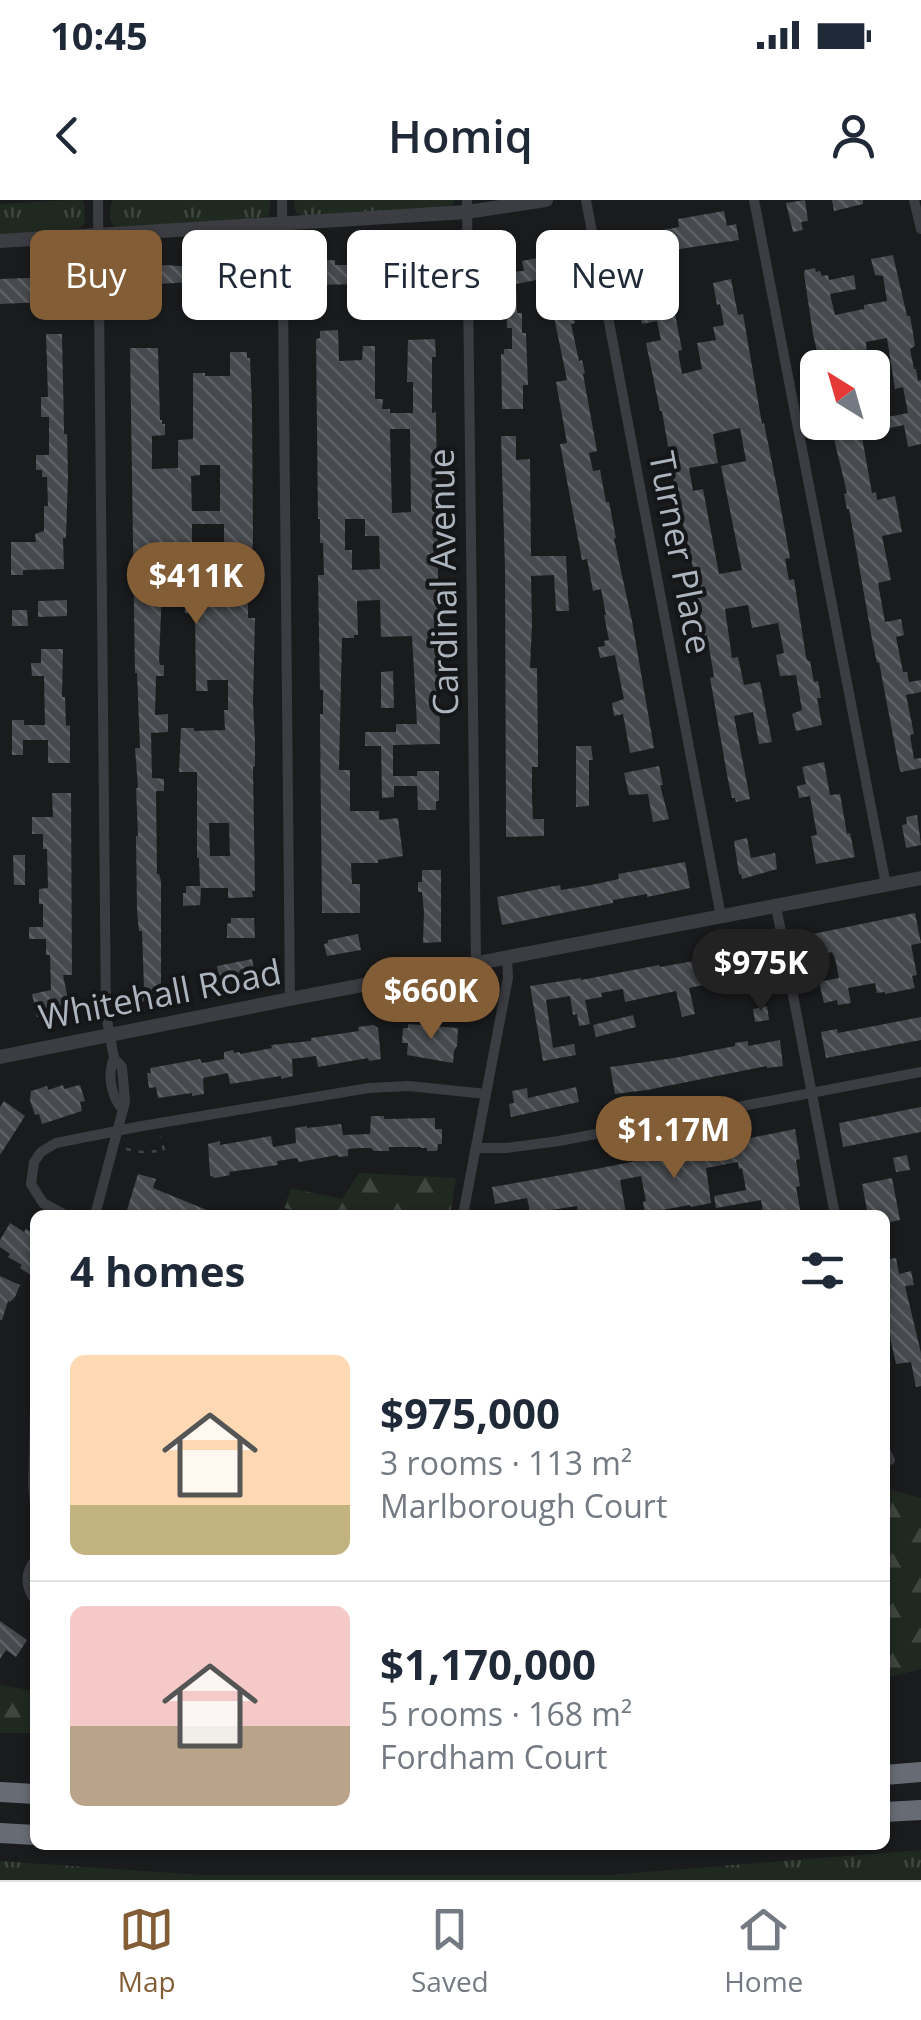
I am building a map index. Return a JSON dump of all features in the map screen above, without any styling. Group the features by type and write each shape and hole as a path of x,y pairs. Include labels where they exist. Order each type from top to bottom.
{"highway":[{"path":"890,1775 921,1772"},
{"path":"0,1792 30,1794"},
{"path":"890,1812 921,1810"},
{"path":"0,1833 30,1835"}],"street":[{"path":"98,200 98,230"},
{"path":"282,200 290,999"},
{"path":"162,231 283,224 546,200"},
{"name":"Turner Place","path":"586,200 721,916"},
{"path":"754,200 886,885"},
{"path":"914,200 921,229"},
{"name":"Cardinal Avenue","path":"468,206 476,963"},
{"path":"0,241 30,239"},
{"path":"96,1210 126,1094 106,1015 99,320"},
{"name":"Whitehall Road","path":"0,1057 921,878"},
{"path":"776,906 834,1210"},
{"path":"464,1210 508,978 507,958"},
{"path":"476,1148 559,1141 921,1072"},
{"path":"55,1210 33,1189 31,1174 37,1156 56,1143 377,1087 486,1094"},
{"path":"30,1567 30,1592"}],"path":[{"path":"114,1147 164,1151 159,1123"}],"green space":[{"path":"81,200 85,222 71,230 0,235 0,204"},
{"path":"113,200 270,200 270,213 265,219 118,227 110,217"},
{"path":"294,200 456,200 450,207 302,216 295,211"},
{"path":"359,1173 456,1178 451,1210 284,1208 291,1188 342,1199"},
{"path":"890,1489 921,1498 921,1669 890,1677"},
{"path":"0,1685 30,1690 30,1733 0,1733"},
{"path":"921,1850 921,1880 0,1880 0,1861 201,1875 609,1875"}],"building":[{"path":"805,200 808,221 801,222 803,230 793,232 786,203"},
{"path":"832,200 863,200 863,204 834,211"},
{"path":"724,211 727,226 736,224 739,240 679,249 679,230 663,230 679,227 678,219"},
{"path":"893,255 910,316 915,346 910,349 918,381 921,380 921,444 908,447 904,425 890,428 890,417 908,413 903,387 895,389 887,338 866,342 867,350 817,350 805,270 815,268 822,276 828,275 829,280 854,275 856,289 830,294 835,315 887,301 883,276 875,275 871,259"},
{"path":"536,258 536,280 516,284 516,271 524,271 522,261"},
{"path":"327,260 335,260 335,265 347,265 347,284 327,285"},
{"path":"162,265 182,266 182,283 162,284"},
{"path":"30,278 30,303 0,304 0,279"},
{"path":"731,279 738,315 743,314 790,558 785,559 789,580 794,579 806,657 814,682 818,681 821,698 817,698 822,725 796,731 792,714 802,710 796,675 780,676 776,655 784,653 778,623 752,628 748,605 725,609 732,658 738,657 744,685 760,682 772,742 759,744 753,712 734,716 750,799 736,802 728,780 710,678 714,677 707,635 704,636 695,606 690,573 694,572 646,343 661,340 657,321 642,324 641,320 676,320 682,374 702,369 697,343 716,340 713,327 724,325 720,304 717,305 713,283","holes":["740,428 746,461 721,466 742,570 719,574 703,489 693,491 689,468 718,463 713,434"]},
{"path":"516,284 517,313 522,313 522,333 526,333 528,385 523,385 523,409 502,409 501,354 504,349 512,349 512,328 507,328 507,320 516,320"},
{"path":"555,320 574,320 571,324 585,373 597,451 589,453 593,471 600,470 609,502 632,621 654,748 630,753 623,714 614,716 612,703 624,699 615,655 600,658 598,647 609,640 606,615 601,589 593,591 587,559 582,560 560,444 567,443 556,382 567,380"},
{"path":"338,330 339,361 362,360 363,346 375,346 375,399 383,399 382,409 390,409 390,413 413,413 413,382 407,382 408,340 435,339 432,413 436,412 440,744 393,745 393,776 439,771 439,801 436,810 418,810 417,786 394,786 394,797 382,798 381,746 365,746 365,732 396,732 396,724 417,724 412,636 381,637 380,600 357,601 358,635 342,638 339,770 350,770 350,811 379,811 379,820 398,818 403,856 378,863 351,863 352,884 360,884 360,913 322,913 323,690 318,575 324,575 318,519 316,339 320,338 320,331","holes":["390,429 410,429 411,512 392,513","345,519 365,519 365,536 379,536 380,569 352,570 352,550 345,550"]},
{"path":"46,334 62,334 68,477 64,569 23,570 23,575 11,575 11,542 36,542 35,534 44,531 44,506 48,506 47,477 42,477 42,470 36,470 36,455 49,455 49,417 41,417 41,397 48,397"},
{"path":"130,348 158,348 160,420 165,424 165,435 152,436 152,469 178,468 178,440 193,439 193,373 230,376 230,352 247,352 252,407 253,538 248,618 255,618 255,891 253,897 228,898 228,888 201,888 200,905 183,906 186,886 200,886 197,772 179,772 181,728 225,730 228,680 207,680 208,691 196,691 195,613 185,613 185,591 162,591 159,660 164,665 164,676 156,676 155,715 168,714 168,732 151,733 152,778 164,779 164,791 156,791 157,874 161,881 161,988 170,987 170,999 141,1003 127,1000 126,995 144,988 142,931 137,911 135,748 140,748 135,673","holes":["200,465 220,465 220,511 192,511 191,476 200,475","192,524 224,524 224,546 234,546 234,589 192,588","209,823 229,823 230,856 210,856"]},
{"path":"501,436 516,436 516,460 530,459 531,556 566,556 569,611 556,611 554,575 531,576 530,668 537,668 538,751 538,767 532,767 533,819 544,819 544,836 506,837"},
{"path":"834,440 863,440 872,493 876,492 877,500 895,496 902,532 882,536 891,580 878,583 885,622 901,619 904,635 896,637 903,672 907,672 909,682 921,680 921,692 906,695 914,734 910,735 914,759 921,758 921,768 901,772 899,767 844,494 847,493"},
{"path":"67,600 67,616 38,617 38,601"},
{"path":"12,610 27,610 28,626 12,626"},
{"path":"41,649 63,649 62,697 66,726 70,725 70,763 48,763 48,740 23,740 23,755 12,755 12,720 24,720 24,725 45,725 44,676 32,676 31,663 41,663"},
{"path":"393,671 394,708 381,708 381,672"},
{"path":"576,746 591,746 589,806 576,807"},
{"path":"824,762 830,795 840,794 855,857 816,864 811,836 817,835 810,796 799,798 797,786 806,784 802,767"},
{"path":"659,766 669,819 653,822 648,794 629,795 624,773"},
{"path":"52,793 71,793 72,975 63,975 71,1014 37,1017 32,994 51,990 46,939 29,939 29,927 43,927 39,889 48,888 47,849 43,849 43,834 32,834 32,817 53,817"},
{"path":"917,815 921,845 906,848 902,825 907,824 906,817"},
{"path":"747,838 751,858 775,853 777,869 742,879 734,841"},
{"path":"13,855 25,855 25,885 14,885"},
{"path":"685,862 690,888 613,900 502,925 497,897 560,885 561,890 591,885 619,879 618,874"},
{"path":"422,870 441,870 441,942 423,943 424,912 422,892 418,892"},
{"path":"915,913 921,943 911,945 917,975 912,976 915,988 877,993 875,983 848,988 851,1003 824,1003 819,982 839,978 835,958 832,952 812,956 811,951 806,952 803,936"},
{"path":"231,918 254,918 255,938 227,938"},
{"path":"358,934 361,950 327,956 324,944 328,940"},
{"path":"760,942 767,981 739,986 738,978 689,988 695,1014 682,1017 676,991 625,1002 623,989 585,1000 590,1024 579,1026 570,996 546,1000 553,1048 574,1044 576,1055 543,1061 530,986 694,961 693,957 744,950 743,946"},
{"path":"252,959 255,974 220,981 217,966"},
{"path":"767,1006 769,1020 755,1022 753,1009"},
{"path":"633,1015 636,1027 596,1037 593,1025"},
{"path":"921,1017 921,1040 826,1058 821,1032 837,1029 838,1033"},
{"path":"408,1024 458,1028 453,1063 407,1055 408,1043 402,1043 403,1028 408,1028"},
{"path":"373,1025 378,1028 381,1059 318,1067 316,1056 292,1059 293,1076 230,1084 228,1073 203,1078 204,1094 192,1096 158,1098 156,1087 149,1088 150,1068 224,1059 224,1052 233,1050 240,1054"},
{"path":"780,1040 783,1066 615,1094 610,1067 674,1058 735,1043 748,1041 748,1046"},
{"path":"63,1085 64,1089 80,1085 85,1101 80,1102 82,1111 42,1124 30,1100 31,1091"},
{"path":"576,1087 579,1102 511,1117 512,1091 527,1088 528,1098"},
{"path":"4,1101 25,1116 0,1155 0,1107"},
{"path":"921,1107 921,1132 843,1147 839,1123"},
{"path":"371,1116 435,1118 435,1129 442,1129 442,1144 438,1144 437,1151 421,1147 389,1147 389,1151 348,1149 348,1156 299,1162 297,1158 215,1178 210,1175 208,1144 271,1136 273,1147 296,1143 295,1128 307,1126 341,1124 343,1135 370,1134"},
{"path":"795,1129 800,1159 796,1160 800,1186 796,1187 800,1210 763,1210 761,1200 716,1208 714,1196 746,1190 738,1162 706,1168 711,1203 691,1207 644,1210 641,1176 620,1180 625,1210 577,1210 577,1206 530,1210 527,1198 495,1204 492,1187"},
{"path":"907,1155 910,1170 896,1172 893,1158"},
{"path":"138,1174 156,1179 153,1188 207,1210 127,1210"},
{"path":"892,1178 900,1220 890,1222 890,1210 867,1210 862,1184"},
{"path":"10,1223 24,1232 30,1231 30,1275 8,1257 10,1254 0,1247"},
{"path":"896,1258 899,1274 911,1271 914,1285 905,1286 921,1353 921,1386 916,1387 911,1362 896,1364 890,1336 890,1259"},
{"path":"0,1276 20,1285 15,1297 8,1301 2,1320 0,1320"},
{"path":"0,1621 27,1640 16,1657 6,1650 0,1659"}]}
